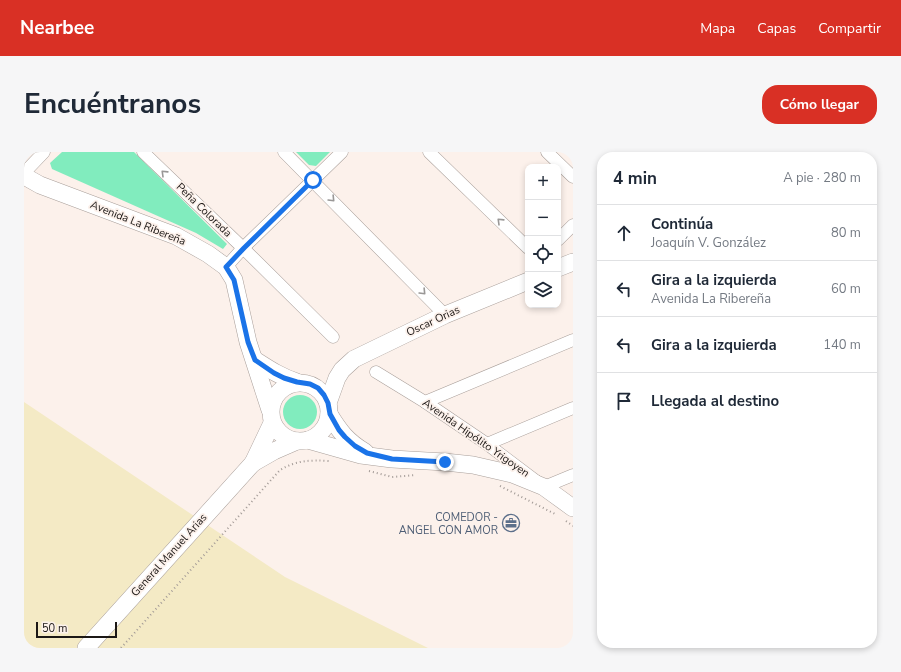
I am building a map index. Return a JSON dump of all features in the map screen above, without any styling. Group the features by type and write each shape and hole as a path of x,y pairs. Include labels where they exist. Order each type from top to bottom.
{"main road":[{"name":"Avenida La Ribereña","path":"24,174 40,185 176,236 208,254 226,267 234,280 248,342 255,360 271,417"},
{"path":"561,267 573,262"},
{"name":"Oscar Orias","path":"329,408 342,370 354,359 445,315 525,282"},
{"path":"255,360 280,376 310,384 318,388 324,395 339,430 345,437 355,446 367,453 392,459"},
{"name":"Oscar Orias","path":"299,382 342,370"},
{"path":"299,382 289,384 281,389 272,402 271,417 276,430 289,440 303,441 361,455 392,459 473,465 512,474 544,487"},
{"path":"303,441 316,436 323,430 328,422 329,408"},
{"name":"General Manuel Arias","path":"253,463 271,417"},
{"name":"General Manuel Arias","path":"86,648 253,463 274,450 303,441"},
{"name":"Avenida Hipólito Yrigoyen","path":"544,487 567,515"}],"street":[{"path":"24,174 44,152"},
{"name":"Peña Colorada","path":"143,152 244,248 333,337"},
{"path":"284,152 445,315"},
{"path":"226,267 342,152"},
{"path":"428,152 525,245"},
{"path":"547,152 573,177"},
{"path":"561,237 573,225"},
{"path":"425,402 573,340"},
{"name":"Avenida Hipólito Yrigoyen","path":"376,372 425,402 486,444 544,487"},
{"path":"486,444 573,408"},
{"path":"544,487 573,475"}],"path":[{"path":"121,648 280,470 289,464 310,460 330,462"},
{"path":"366,470 392,477 423,475"},
{"path":"499,486 567,515 573,526"}],"green space":[{"path":"62,152 134,152 227,244 223,249 196,233 52,169 50,163"},
{"path":"296,152 330,152 316,166 309,165"},
{"path":"303,395 310,397 315,402 317,412 315,422 310,427 297,429 290,427 285,422 283,409 285,402 290,397"}],"sand":[{"path":"24,402 285,577 428,648 24,648"}],"place":[{"name":"COMEDOR - ANGEL CON AMOR","path":"511,523"}],"route":[{"path":"313,180 226,267 234,280 248,342 255,360 284,378 310,384 318,388 324,395 328,403 330,414 339,430 355,446 367,453 392,459 420,462 445,462"}]}
